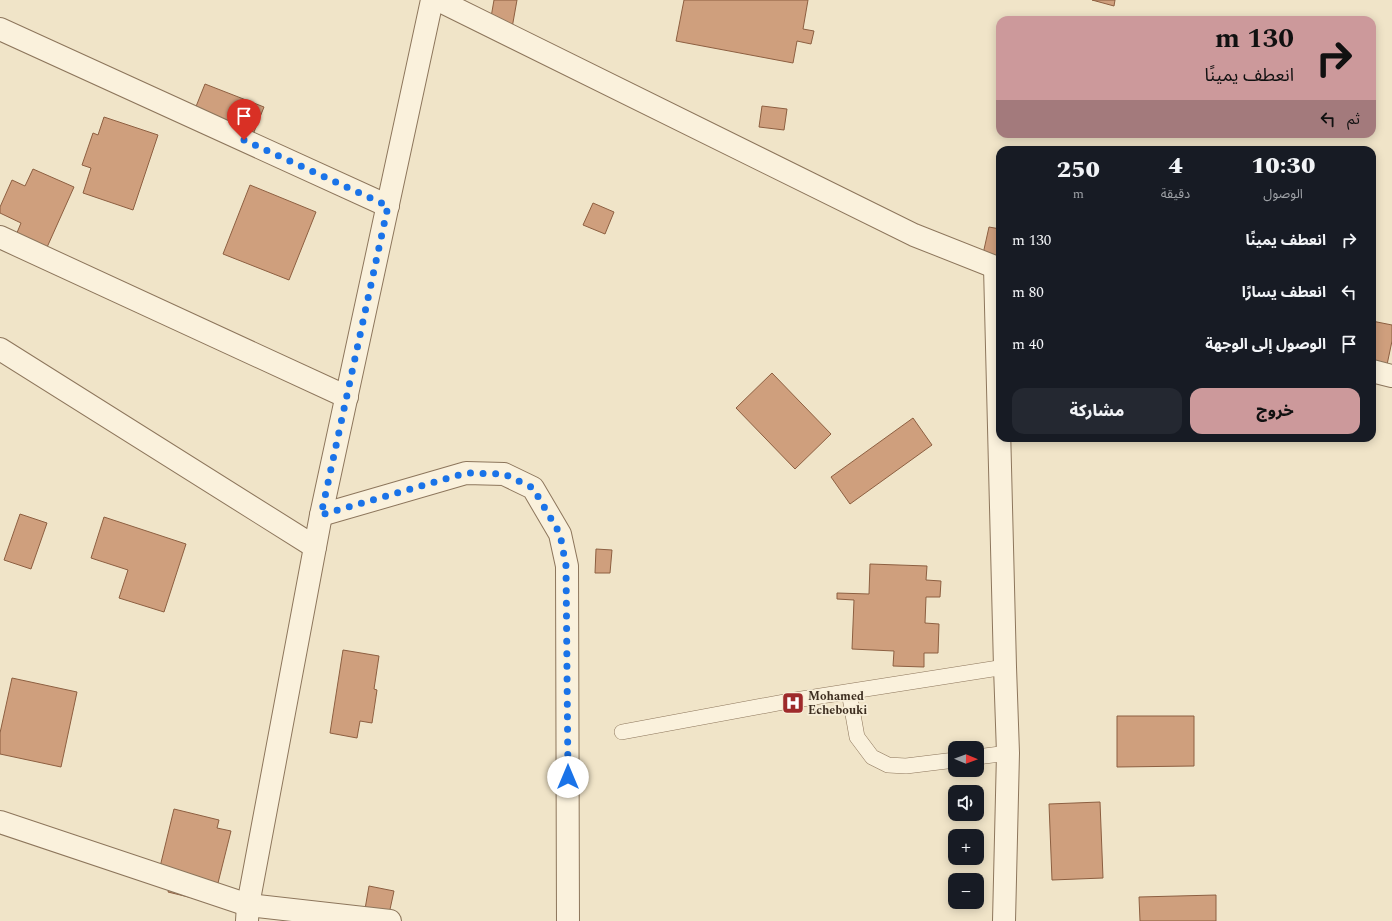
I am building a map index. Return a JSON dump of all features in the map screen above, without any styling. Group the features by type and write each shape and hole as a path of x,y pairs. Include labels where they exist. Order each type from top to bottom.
{"street":[{"path":"248,913 321,515 432,0"},
{"path":"438,0 914,235 996,267"},
{"path":"0,28 388,206"},
{"path":"0,237 347,397"},
{"path":"0,349 315,547"},
{"path":"1376,372 1392,376"},
{"path":"1001,442 1008,753 1004,921"},
{"path":"321,515 466,473 504,474 533,488 560,534 566,566 568,665 568,921"},
{"path":"0,822 248,913 390,921"}],"lane":[{"path":"622,732 789,701 1005,667"},
{"path":"849,692 856,737 872,757 888,765 906,766 948,761"},
{"path":"984,756 1008,753"}],"building":[{"path":"494,0 517,0 512,28 490,23"},
{"path":"684,0 808,0 803,29 814,31 811,44 797,41 793,63 676,41"},
{"path":"1092,0 1115,0 1114,6"},
{"path":"205,84 264,107 250,142 191,119"},
{"path":"762,106 787,109 784,130 759,127"},
{"path":"104,117 158,135 133,210 83,193 91,168 82,165 93,133 98,135"},
{"path":"33,169 74,187 44,254 14,240 21,223 0,213 0,207 12,180 25,186"},
{"path":"250,185 316,212 289,280 223,254"},
{"path":"593,203 614,212 605,234 583,225"},
{"path":"989,227 996,228 996,257 983,254"},
{"path":"1376,322 1392,325 1392,341 1384,379 1376,377"},
{"path":"772,373 831,434 795,469 736,408"},
{"path":"913,418 932,445 850,504 831,477"},
{"path":"20,514 47,523 31,569 4,560"},
{"path":"104,517 186,544 164,612 119,598 128,570 91,558"},
{"path":"596,549 612,550 610,573 595,573"},
{"path":"870,564 927,566 926,580 941,581 940,597 926,597 925,623 939,624 938,653 924,653 924,667 893,666 894,651 852,649 854,600 837,599 837,593 869,594"},
{"path":"343,650 379,656 374,689 377,690 372,723 360,721 357,738 330,733"},
{"path":"12,678 77,692 61,767 0,754 0,733"},
{"path":"1117,716 1194,716 1194,766 1117,767"},
{"path":"1100,802 1103,878 1052,880 1049,804"},
{"path":"174,809 219,820 217,828 231,831 213,903 168,892 173,874 159,871"},
{"path":"369,886 394,891 389,914 365,909"},
{"path":"1216,895 1216,921 1140,921 1139,897"}],"place":[{"name":"Mohamed Echebouki","path":"793,703"}],"route":[{"path":"244,140 388,206 321,515 466,473 504,474 533,488 560,534 566,566 568,777"}]}
